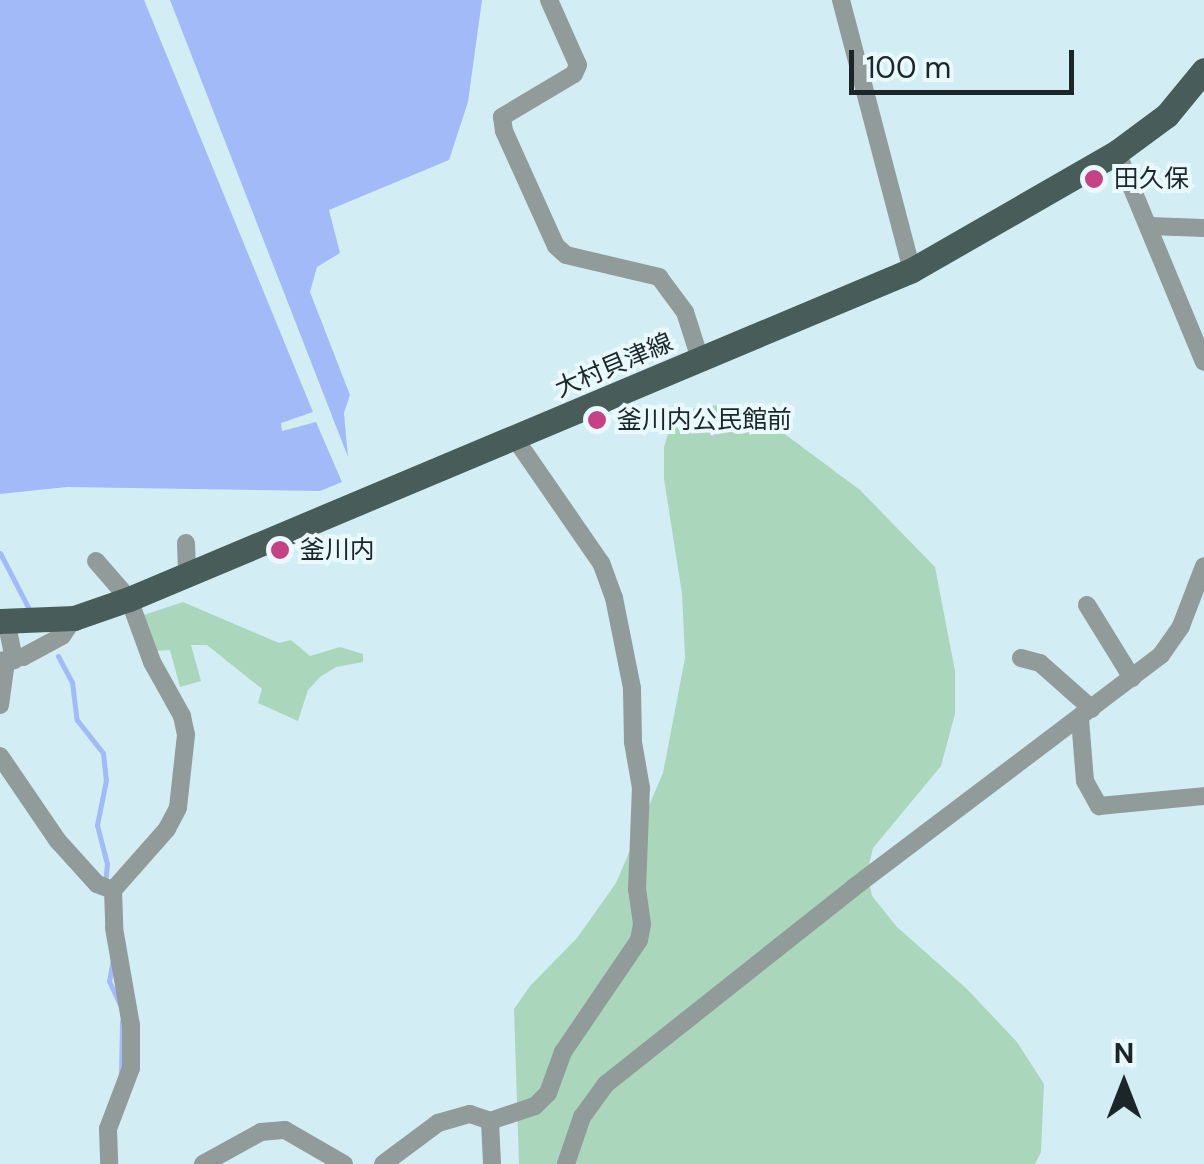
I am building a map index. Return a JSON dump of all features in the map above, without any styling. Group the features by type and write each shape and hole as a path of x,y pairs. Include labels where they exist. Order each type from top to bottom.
{"main road":[{"name":"大村貝津線","path":"3,621 74,618 129,600 912,270 1117,152 1167,115 1204,70"}],"street":[{"path":"550,0 578,65 574,74 502,118 504,131 556,246 566,255 659,278 685,312 700,362"},
{"path":"841,0 912,270"},
{"path":"1117,152 1204,362"},
{"path":"1149,226 1204,228"},
{"path":"384,1164 438,1123 470,1114 490,1121 535,1106 548,1093 563,1052 639,940 642,924 637,890 640,788 632,742 632,688 614,598 601,564 516,440"},
{"path":"186,542 187,576"},
{"path":"96,561 129,600 152,662 182,716 186,764 178,808 167,829 106,887"},
{"path":"566,1164 582,1117 606,1084 853,888 1161,655 1181,626 1204,566"},
{"path":"1087,606 1132,678"},
{"path":"7,661 62,636 74,618"},
{"path":"0,705 7,661 3,621"},
{"path":"1021,658 1040,663 1086,714 1086,781 1099,806 1204,796"},
{"path":"0,756 58,841 106,887 132,1024 131,1068 108,1129 108,1164"},
{"path":"490,1121 492,1164"},
{"path":"203,1164 261,1132 285,1130 344,1164"}],"green space":[{"path":"719,405 778,429 860,490 935,567 955,671 955,714 941,766 873,848 867,873 872,896 897,927 967,989 1017,1042 1044,1084 1041,1152 1035,1164 519,1164 514,1009 530,986 577,938 616,883 663,773 685,658 682,594 664,479 664,447 672,420 690,409"},
{"path":"183,602 279,643 291,640 310,656 340,647 363,654 363,662 336,667 320,677 308,690 298,721 258,703 262,689 207,645 191,645 201,681 180,687 170,650 154,651 144,615"}],"water":[{"path":"0,0 144,0 313,412 281,423 282,431 316,422 342,482 320,491 67,487 0,494"},
{"path":"170,0 482,0 468,102 449,160 329,210 340,253 317,267 310,292 350,395 344,413 348,457"}],"waterway":[{"path":"0,553 28,607"},
{"path":"58,656 72,682 77,720 103,753 106,780 97,825 107,864 105,884"},
{"path":"113,959 109,981 120,1005"},
{"path":"121,1075 122,1021"}],"place":[{"name":"田久保","path":"1094,179"},
{"name":"釜川内公民館前","path":"597,420"},
{"name":"釜川内","path":"280,550"}]}
